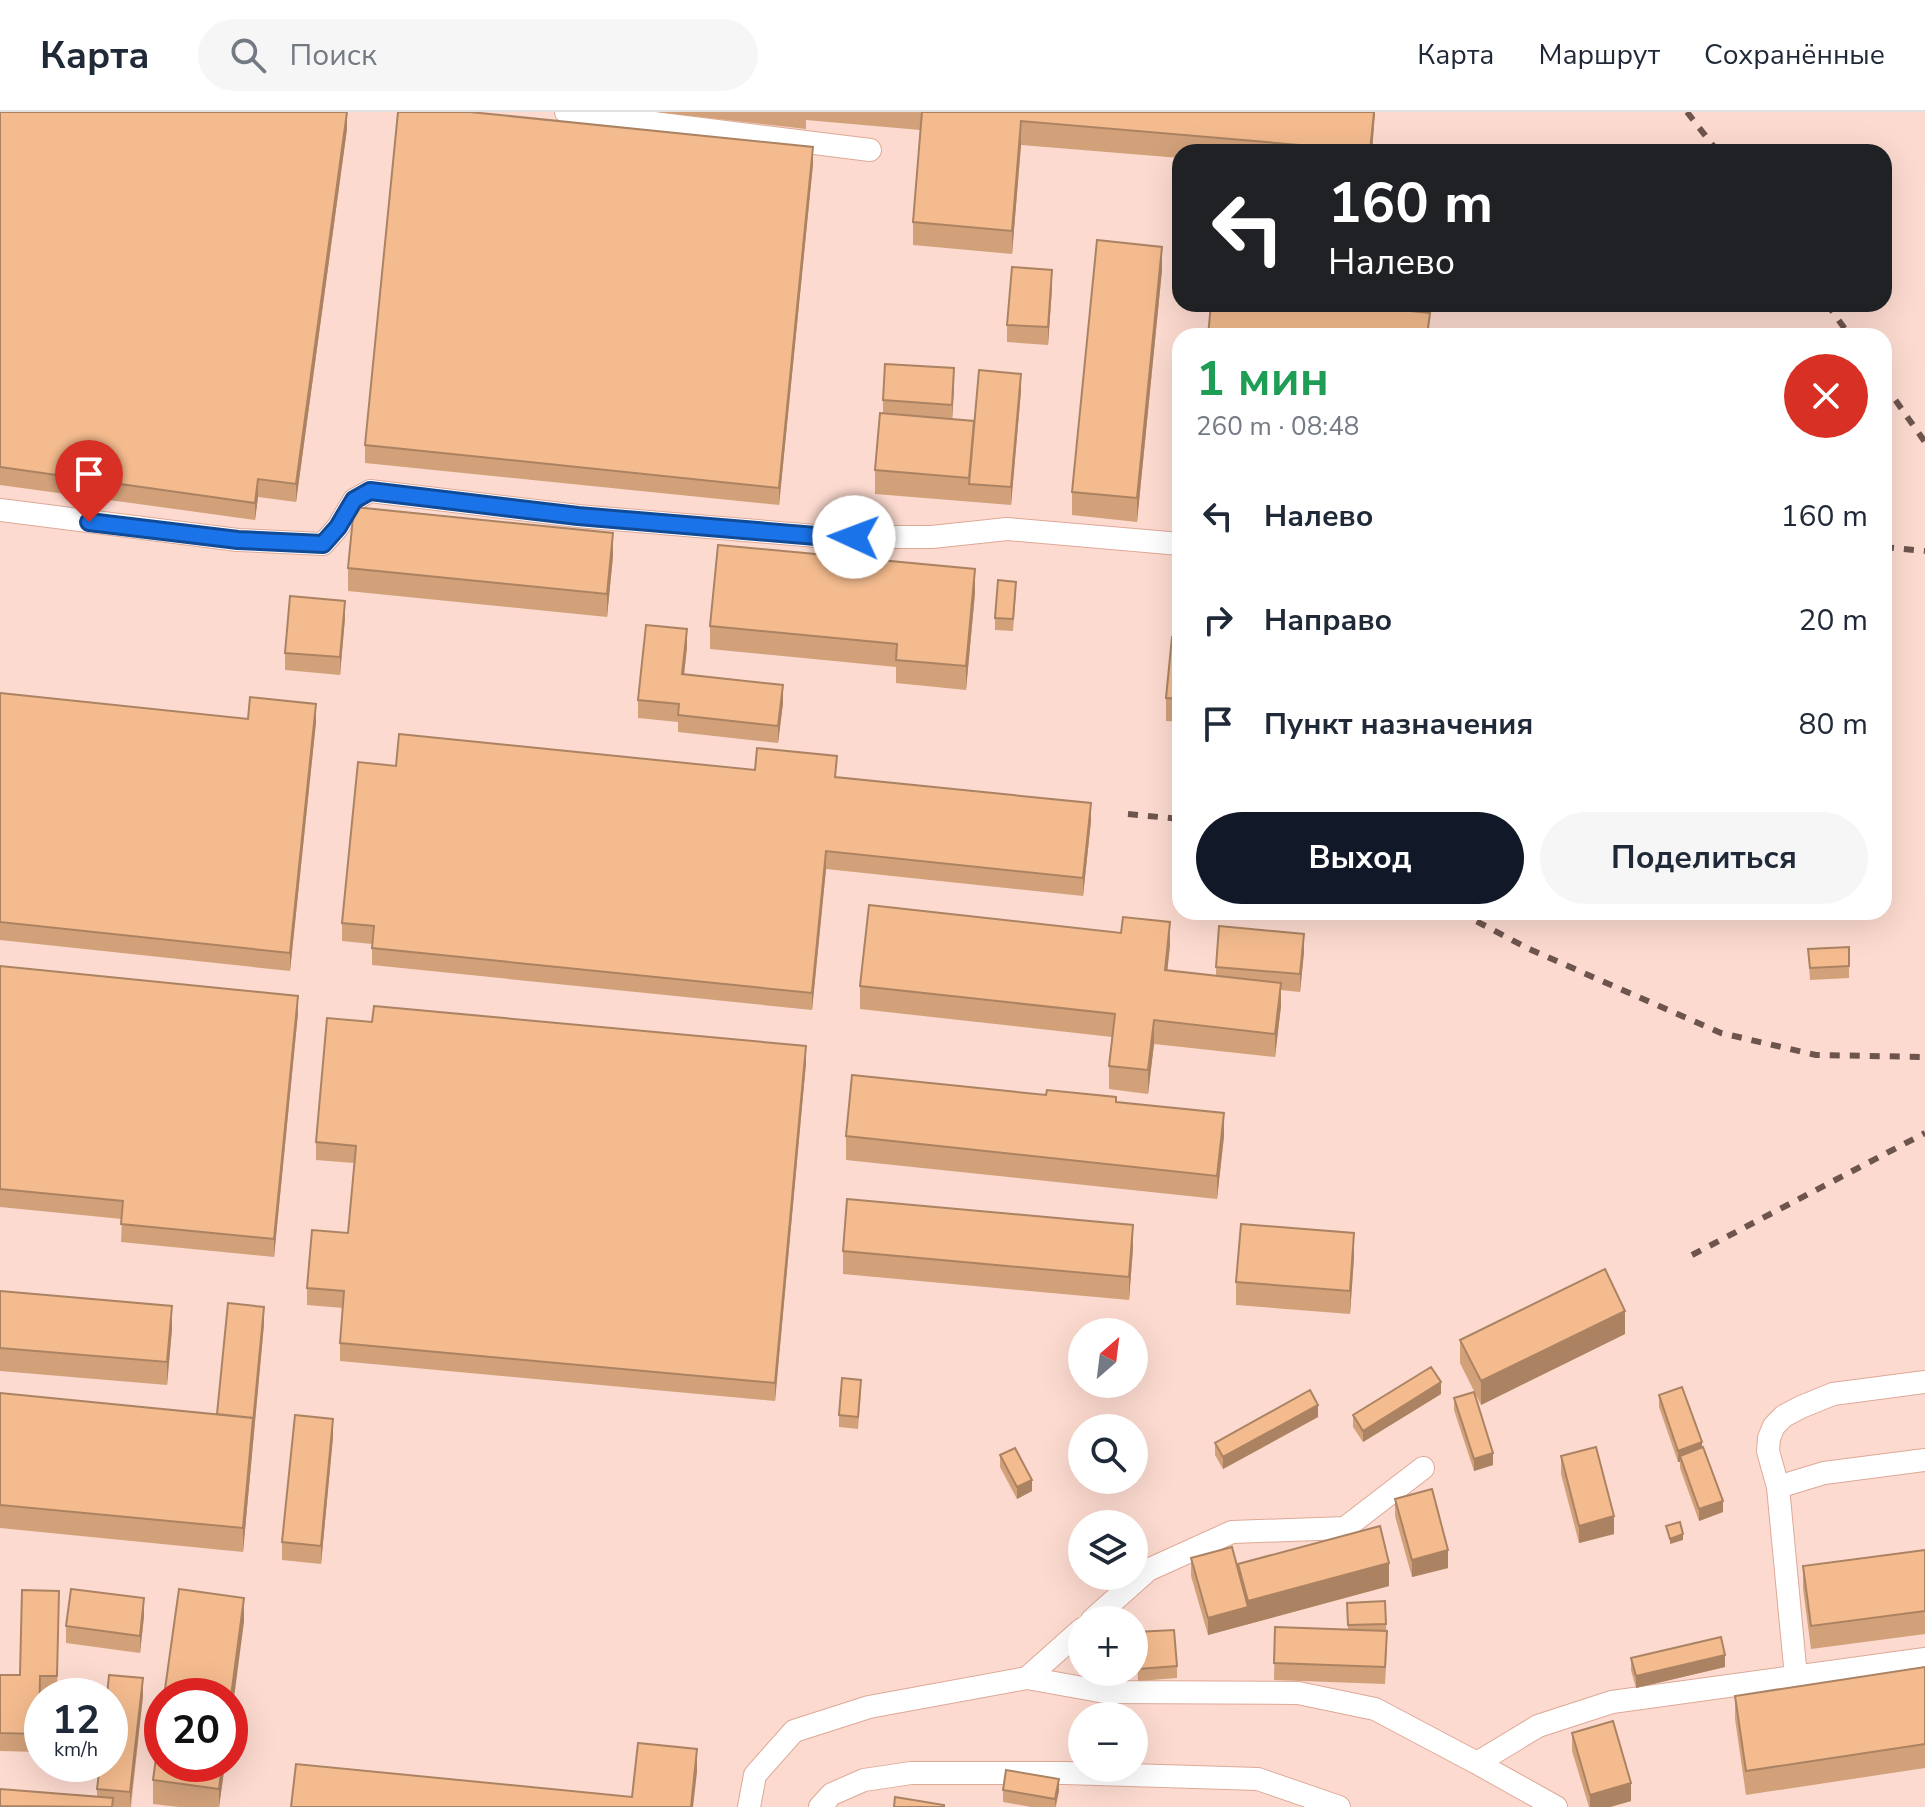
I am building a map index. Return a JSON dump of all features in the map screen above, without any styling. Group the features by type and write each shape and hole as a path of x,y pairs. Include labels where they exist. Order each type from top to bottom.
{"street":[{"path":"566,112 870,150"},
{"path":"0,510 238,540 323,544 338,527 354,500 370,491 578,516 828,537 932,537 1007,529 1172,543"},
{"path":"1796,1677 1778,1487 1768,1451 1774,1426 1784,1416 1833,1394 1925,1382"},
{"path":"1778,1487 1824,1473 1925,1460"},
{"path":"1108,1606 1148,1570 1232,1532 1345,1528 1423,1468"},
{"path":"1027,1678 1068,1641"},
{"path":"1477,1763 1538,1726 1612,1702 1925,1659"},
{"path":"749,1807 755,1775 794,1731 869,1707 1027,1678 1105,1692 1298,1693 1375,1709 1556,1807"},
{"path":"820,1807 832,1794 864,1780 911,1773 1065,1773 1258,1779 1339,1807"}],"building":[{"path":"0,112 347,112 296,484 258,479 255,503 0,467"},
{"path":"398,112 470,112 813,147 779,488 365,445"},
{"path":"922,112 1374,112 1371,144 1289,144 1021,121 1012,231 913,222"},
{"path":"1097,240 1162,247 1137,498 1072,492"},
{"path":"1012,267 1052,270 1048,327 1007,325"},
{"path":"1210,312 1430,313 1428,328 1209,328"},
{"path":"885,364 954,368 952,405 883,400"},
{"path":"979,370 1021,374 1011,487 969,484"},
{"path":"880,413 974,421 969,478 875,470"},
{"path":"354,507 613,533 607,594 348,568"},
{"path":"718,545 975,569 966,666 896,660 897,644 710,626"},
{"path":"998,580 1016,582 1013,619 995,618"},
{"path":"290,596 345,601 340,657 285,653"},
{"path":"646,625 687,629 682,674 783,685 778,726 678,715 679,704 638,700"},
{"path":"1172,637 1172,698 1166,698"},
{"path":"0,693 248,719 250,697 316,704 290,953 0,922"},
{"path":"399,734 755,770 757,748 837,756 835,777 1091,803 1083,878 826,851 812,993 372,948 374,926 342,923 358,762 396,766"},
{"path":"869,905 1121,933 1123,917 1170,922 1165,970 1281,983 1275,1034 1154,1020 1148,1070 1109,1066 1115,1014 860,986"},
{"path":"1219,926 1304,934 1300,974 1216,967"},
{"path":"1849,947 1849,966 1810,968 1808,949"},
{"path":"0,966 298,996 274,1239 121,1224 123,1201 0,1189"},
{"path":"374,1006 806,1046 775,1383 340,1343 344,1291 307,1288 312,1230 348,1233 356,1146 316,1142 327,1018 372,1022"},
{"path":"852,1075 1046,1095 1047,1090 1116,1097 1116,1102 1224,1113 1217,1176 846,1136"},
{"path":"847,1199 1133,1225 1129,1277 843,1251"},
{"path":"1241,1224 1354,1233 1350,1291 1236,1282"},
{"path":"1605,1269 1625,1311 1481,1381 1460,1340"},
{"path":"0,1291 172,1306 167,1362 0,1348"},
{"path":"228,1303 264,1307 253,1423 253,1418 217,1414"},
{"path":"1431,1367 1441,1382 1363,1431 1353,1415"},
{"path":"842,1378 861,1380 858,1417 839,1415"},
{"path":"1682,1387 1702,1442 1678,1451 1659,1395"},
{"path":"1310,1390 1318,1405 1223,1457 1215,1443"},
{"path":"1474,1392 1493,1453 1474,1459 1454,1398"},
{"path":"0,1393 253,1418 243,1528 0,1505"},
{"path":"295,1415 333,1419 321,1546 282,1542"},
{"path":"1596,1447 1614,1516 1579,1526 1561,1456"},
{"path":"1703,1447 1723,1501 1699,1509 1680,1456"},
{"path":"1015,1448 1032,1480 1017,1487 1000,1455"},
{"path":"1432,1489 1448,1550 1412,1560 1395,1499"},
{"path":"1680,1522 1683,1534 1670,1539 1666,1526"},
{"path":"1380,1526 1389,1563 1248,1601 1238,1564"},
{"path":"1232,1547 1248,1607 1208,1618 1191,1558"},
{"path":"1925,1550 1925,1611 1811,1626 1803,1566"},
{"path":"71,1589 144,1598 140,1636 66,1626"},
{"path":"179,1589 244,1598 233,1678 167,1678"},
{"path":"22,1590 59,1591 57,1676 24,1678 24,1734 0,1733 0,1675 20,1675"},
{"path":"1385,1601 1386,1624 1348,1625 1347,1603"},
{"path":"1275,1627 1387,1631 1385,1667 1274,1663"},
{"path":"1174,1630 1177,1666 1148,1668 1148,1631"},
{"path":"1721,1637 1725,1655 1636,1676 1631,1658"},
{"path":"1925,1667 1925,1744 1746,1771 1735,1696"},
{"path":"109,1675 143,1678 130,1792 97,1789 98,1782 128,1782 128,1678 109,1678"},
{"path":"1613,1721 1631,1783 1590,1795 1572,1733"},
{"path":"638,1743 697,1749 691,1807 291,1807 296,1764 632,1797"},
{"path":"1006,1770 1059,1779 1055,1799 1003,1790"},
{"path":"168,1782 220,1782 219,1789"},
{"path":"0,1789 113,1798 112,1807 0,1806"},
{"path":"895,1797 944,1805 944,1807 894,1807"}],"railway":[{"path":"1687,112 1712,144"},
{"path":"1833,312 1844,328"},
{"path":"1892,395 1925,442"},
{"path":"1892,548 1925,551"},
{"path":"1128,814 1172,818"},
{"path":"1474,920 1529,949 1721,1033 1816,1055 1925,1057"},
{"path":"1692,1255 1925,1133"}],"route":[{"path":"89,522 238,540 323,544 338,527 354,500 370,491 578,516 854,537"}]}
